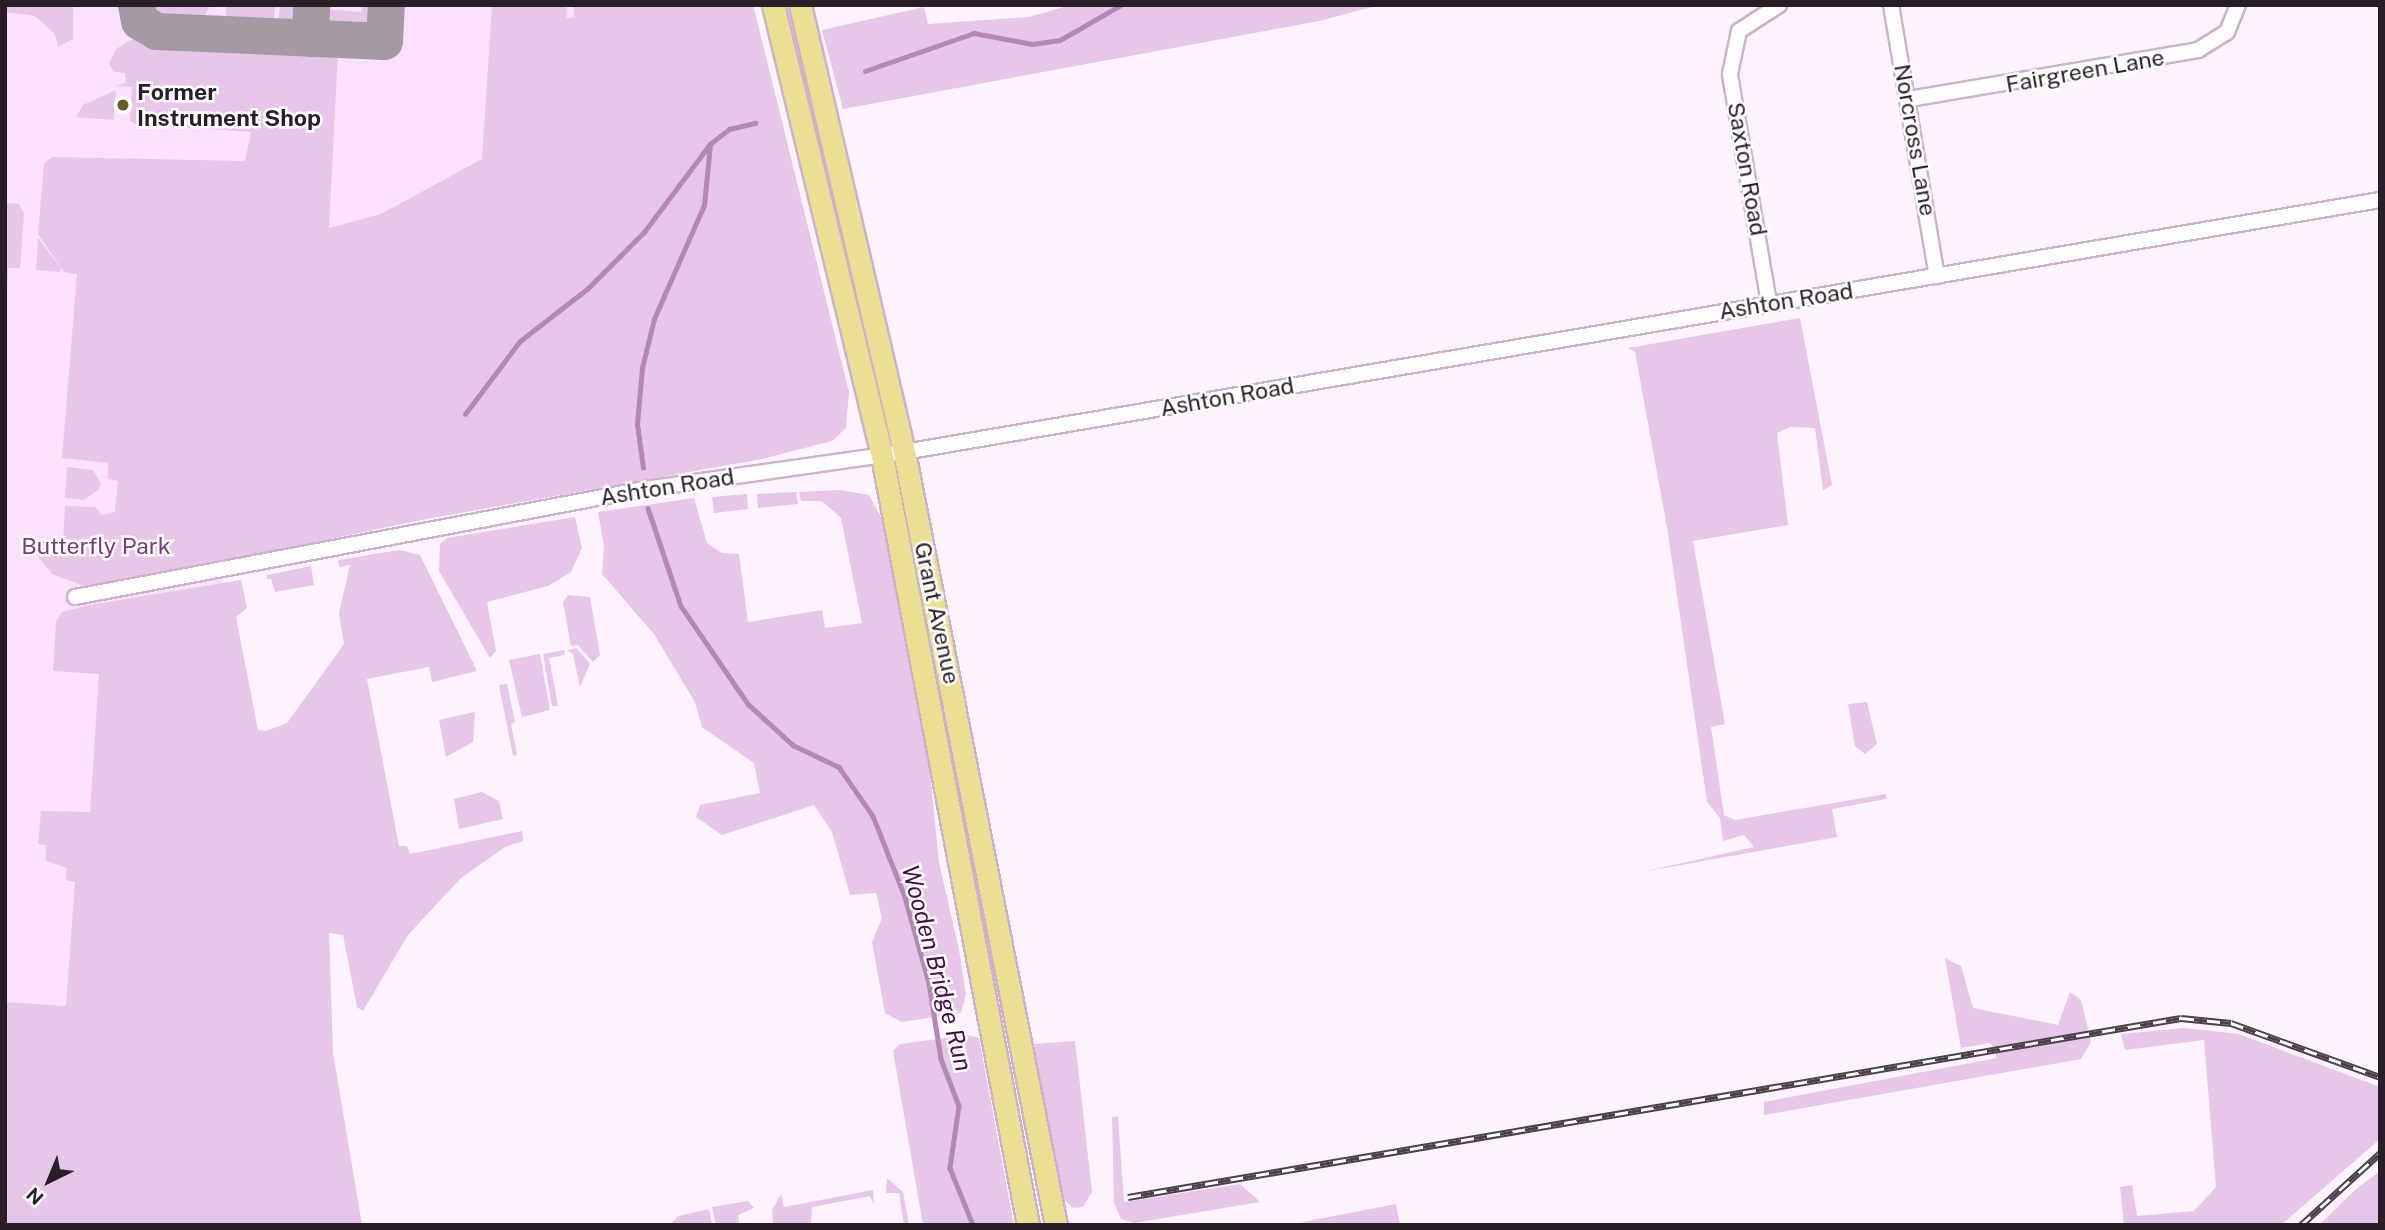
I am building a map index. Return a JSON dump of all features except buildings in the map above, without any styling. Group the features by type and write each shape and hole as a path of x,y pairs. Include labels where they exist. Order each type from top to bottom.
{"main road":[{"name":"Grant Avenue","path":"773,5 810,149 882,456 1028,1225"},
{"name":"Grant Avenue","path":"800,5 904,452 990,876 1056,1225"},
{"path":"810,149 833,145"},
{"path":"963,881 990,876"}],"street":[{"name":"Saxton Road","path":"1769,303 1730,74 1738,35 1779,5"},
{"name":"Norcross Lane","path":"1891,5 1937,276"},
{"name":"Fairgreen Lane","path":"1909,99 2198,50 2227,32 2238,5"},
{"name":"Ashton Road","path":"75,597 645,489 882,456 2380,200"}],"shaded area":[{"path":"5,5 742,5 216,546 253,752 5,1225"}],"green space":[{"path":"5,5 73,5 73,39 58,47 55,34 35,16 5,12"},
{"path":"142,5 210,5 205,16 191,25 150,22"},
{"path":"226,5 275,6 273,30 234,27 226,17"},
{"path":"280,5 302,5 301,17 283,31 277,31"},
{"path":"362,5 375,6 374,24 361,35 329,35 318,25 323,9 361,12"},
{"name":"Butterfly Park","path":"492,5 566,5 567,18 574,17 574,5 753,5 849,392 846,428 832,441 762,459 421,520 130,581 89,588 52,574 37,556 32,540 63,543 65,506 95,507 102,515 115,512 118,481 108,479 108,463 62,458 77,274 64,272 38,234 44,163 52,157 245,161 251,132 136,124 130,121 132,87 116,86 126,83 125,73 114,72 109,64 116,49 136,37 338,51 329,228 381,214 482,159"},
{"path":"1071,5 1380,5 1319,21 843,109 822,30 924,7 928,24 1029,17"},
{"path":"116,90 114,120 76,117 83,105"},
{"path":"5,203 19,204 24,213 20,268 8,268 5,333"},
{"path":"38,238 61,268 60,272 36,270"},
{"path":"1800,318 1832,485 1823,490 1815,428 1790,427 1777,433 1788,525 1693,541 1725,724 1711,727 1724,815 1735,820 1886,794 1886,799 1832,809 1837,837 1642,872 1754,847 1744,835 1723,841 1720,818 1707,802 1668,533 1635,352 1628,348"},
{"path":"67,467 93,470 101,484 98,490 84,500 65,498"},
{"path":"839,490 869,495 882,519 930,773 939,862 959,950 966,995 961,1013 902,1022 885,1013 872,942 882,918 876,893 850,895 832,832 814,805 722,835 696,817 700,805 760,793 754,763 702,727 695,702 654,634 602,574 604,546 598,512 694,498 707,543 722,553 739,554 748,622 822,610 825,628 862,623 841,518 822,501 801,501 799,492"},
{"path":"796,492 798,504 758,508 757,494"},
{"path":"747,494 748,509 714,513 712,497"},
{"path":"575,517 582,548 571,572 548,586 487,602 496,651 490,658 439,571 440,544 447,538"},
{"path":"399,550 420,555 477,671 432,682 429,667 367,679 399,846 407,846 410,854 522,831 523,841 505,847 461,878 408,935 363,1011 357,1007 343,935 329,933 333,1053 362,1225 5,1225 5,1002 66,1006 75,882 66,880 67,868 46,861 46,845 38,844 41,811 90,812 99,674 53,671 56,621 62,612 90,605 241,580 247,608 236,617 258,730 266,731 287,723 344,644 339,613 350,565 339,567 338,560"},
{"path":"311,566 314,585 275,592 271,579 267,579 267,575"},
{"path":"568,595 590,597 600,655 593,662 578,645 571,646 563,602"},
{"path":"576,648 590,664 580,687 573,654 567,650"},
{"path":"564,650 565,655 549,658 558,706 552,706 543,654"},
{"path":"540,654 550,710 522,717 509,660"},
{"path":"507,684 515,722 511,724 517,755 513,756 499,685"},
{"path":"1867,702 1877,744 1865,754 1855,746 1848,704"},
{"path":"475,712 473,742 446,757 439,720"},
{"path":"482,792 499,801 503,819 459,829 454,799"},
{"path":"1945,958 1961,966 1973,1008 2058,1025 2070,992 2081,1000 2091,1042 2081,1059 1764,1115 1764,1102 1997,1058 1991,1043 1961,1048"},
{"path":"2184,1028 2239,1034 2380,1087 2380,1139 2281,1225 2124,1225 2120,1187 2132,1185 2137,1216 2194,1211 2216,1187 2204,1040 2125,1050 2121,1034"},
{"path":"967,1035 979,1038 1014,1225 923,1225 893,1051 900,1044"},
{"path":"1075,1041 1092,1192 1083,1207 1073,1208 1061,1196 1034,1044"},
{"path":"1118,1116 1124,1202 1240,1184 1260,1202 1134,1223 1121,1219 1114,1203 1112,1117"},
{"path":"2380,1171 2380,1225 2319,1225 2356,1189"},
{"path":"887,1178 903,1192 909,1225 904,1225 899,1193 886,1193"},
{"path":"873,1190 874,1205 870,1196 812,1207 811,1225 773,1225 772,1210 781,1194 784,1207"},
{"path":"748,1201 754,1208 738,1215 739,1225 716,1225 712,1207"},
{"path":"1396,1204 1400,1225 1290,1225 1313,1220"},
{"path":"709,1209 712,1225 670,1225 678,1216"}],"waterway":[{"name":"Wooden Bridge Run","path":"865,71 974,33 1032,44 1060,40 1121,5"},
{"path":"465,414 520,341 587,289 644,232 710,144 729,129 755,123"},
{"name":"Wooden Bridge Run","path":"643,468 637,424 642,368 654,319 704,205 710,145"},
{"name":"Wooden Bridge Run","path":"648,508 681,606 748,704 793,745 839,767 873,816 905,897 929,983 941,1059 959,1106 950,1168 973,1225"}],"taxiway":[{"path":"136,5 139,21 156,31 384,41 386,5"},
{"path":"310,38 311,5"}],"railway":[{"path":"1128,1197 2181,1018 2231,1023 2380,1077"},
{"path":"2301,1225 2380,1153"}],"place":[{"name":"Former Instrument Shop","path":"123,105"}]}
